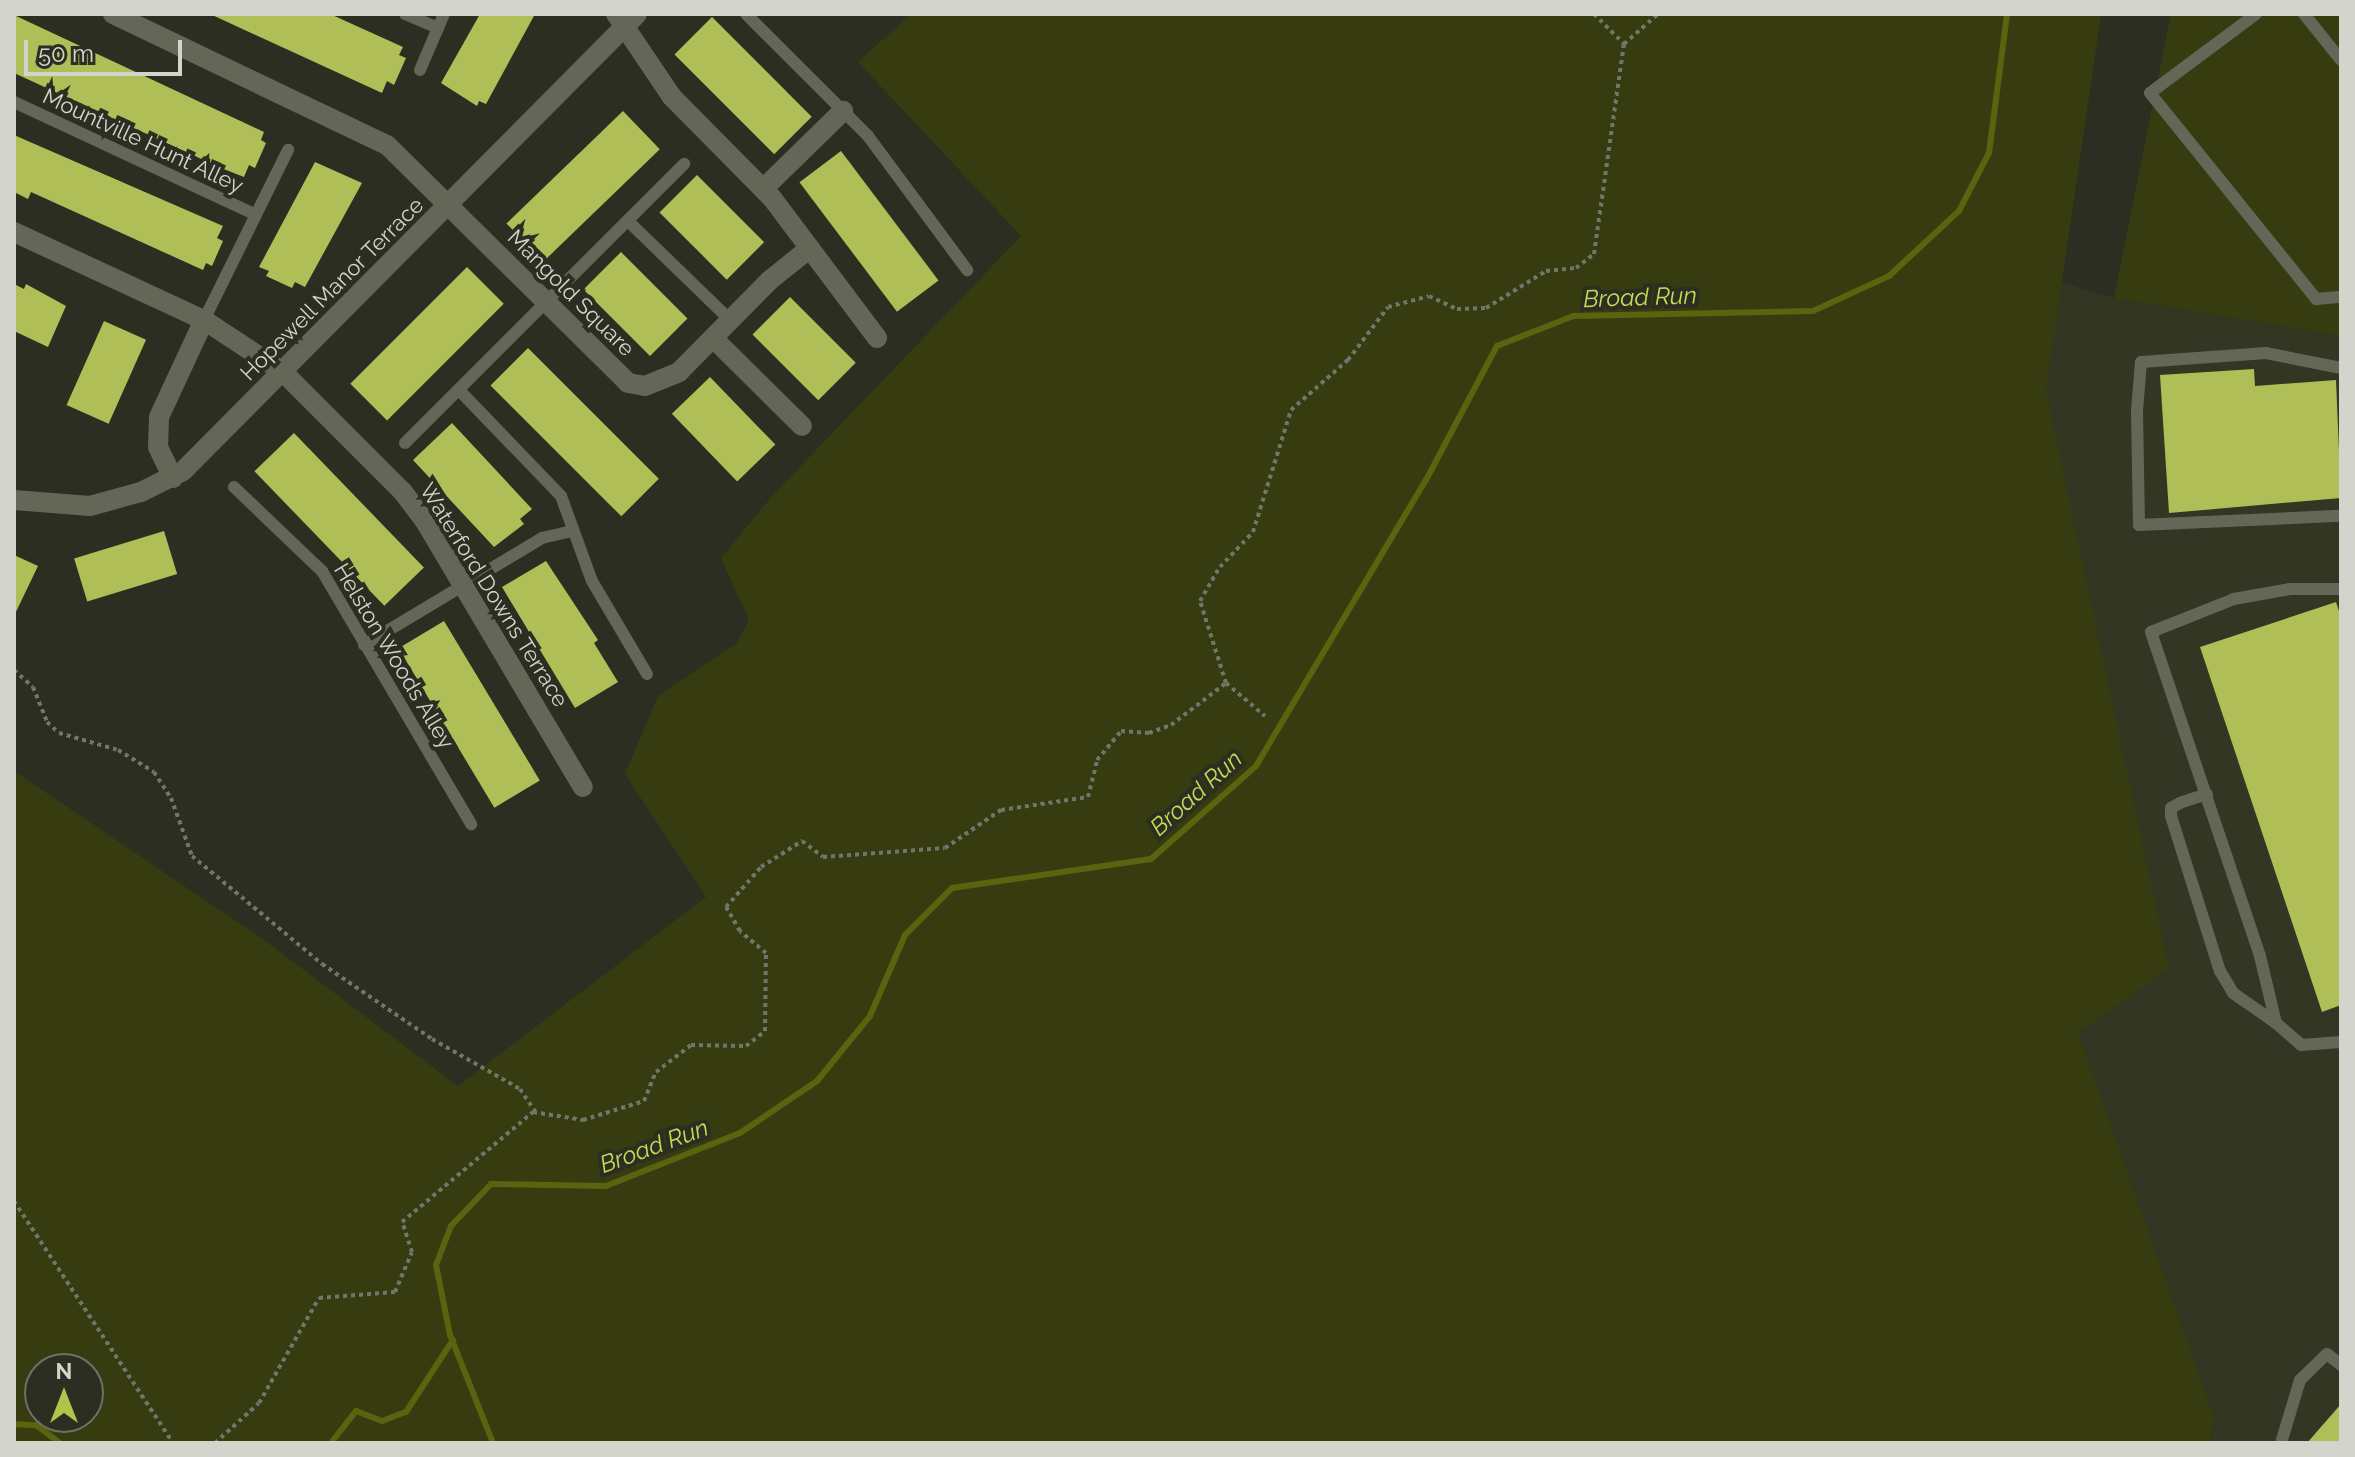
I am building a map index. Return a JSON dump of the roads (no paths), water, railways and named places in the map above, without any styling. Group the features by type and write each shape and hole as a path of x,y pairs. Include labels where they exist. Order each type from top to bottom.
{"street":[{"name":"Mangold Square","path":"113,14 377,140 452,205 545,305 628,383 645,386 670,377 810,248"},
{"name":"Hopewell Manor Terrace","path":"14,500 90,506 173,478 452,205 627,18"},
{"path":"627,18 672,97 763,189 877,338"},
{"path":"763,189 843,111"},
{"name":"Waterford Downs Terrace","path":"14,232 204,320 283,372 403,492 463,584 583,787"},
{"path":"173,478 158,447 159,417 204,320"},
{"path":"713,338 802,426"}],"lane":[{"path":"405,14 438,28"},
{"path":"420,70 444,14"},
{"path":"746,14 843,111 967,270"},
{"path":"2256,14 2150,93 2316,299 2341,297"},
{"path":"2304,14 2341,60"},
{"name":"Mountville Hunt Alley","path":"14,102 256,215"},
{"name":"Mountville Hunt Alley","path":"204,320 288,150"},
{"path":"405,443 684,164"},
{"path":"628,221 730,320"},
{"path":"2341,368 2266,353 2141,362 2137,411 2139,525 2341,516"},
{"path":"459,390 561,496 592,581 647,674"},
{"name":"Helston Woods Alley","path":"234,487 322,571 471,824"},
{"path":"364,645 542,538 572,531"},
{"path":"2276,1023 2207,794 2151,632 2234,599 2290,589 2341,589"},
{"path":"2207,794 2171,808 2171,816 2220,971 2233,993 2301,1045 2341,1042"},
{"path":"2281,1443 2300,1380 2327,1354 2341,1365"}],"waterway":[{"name":"Broad Run","path":"493,1443 450,1335 436,1265 451,1226 491,1184 606,1186 740,1133 817,1081 870,1016 905,935 952,888 1151,859 1256,766 1426,480 1497,346 1573,316 1813,311 1889,276 1959,211 1989,153 2007,14"},
{"path":"331,1443 356,1411 382,1421 406,1412 453,1340"},
{"path":"14,1424 36,1425 60,1443"}]}
